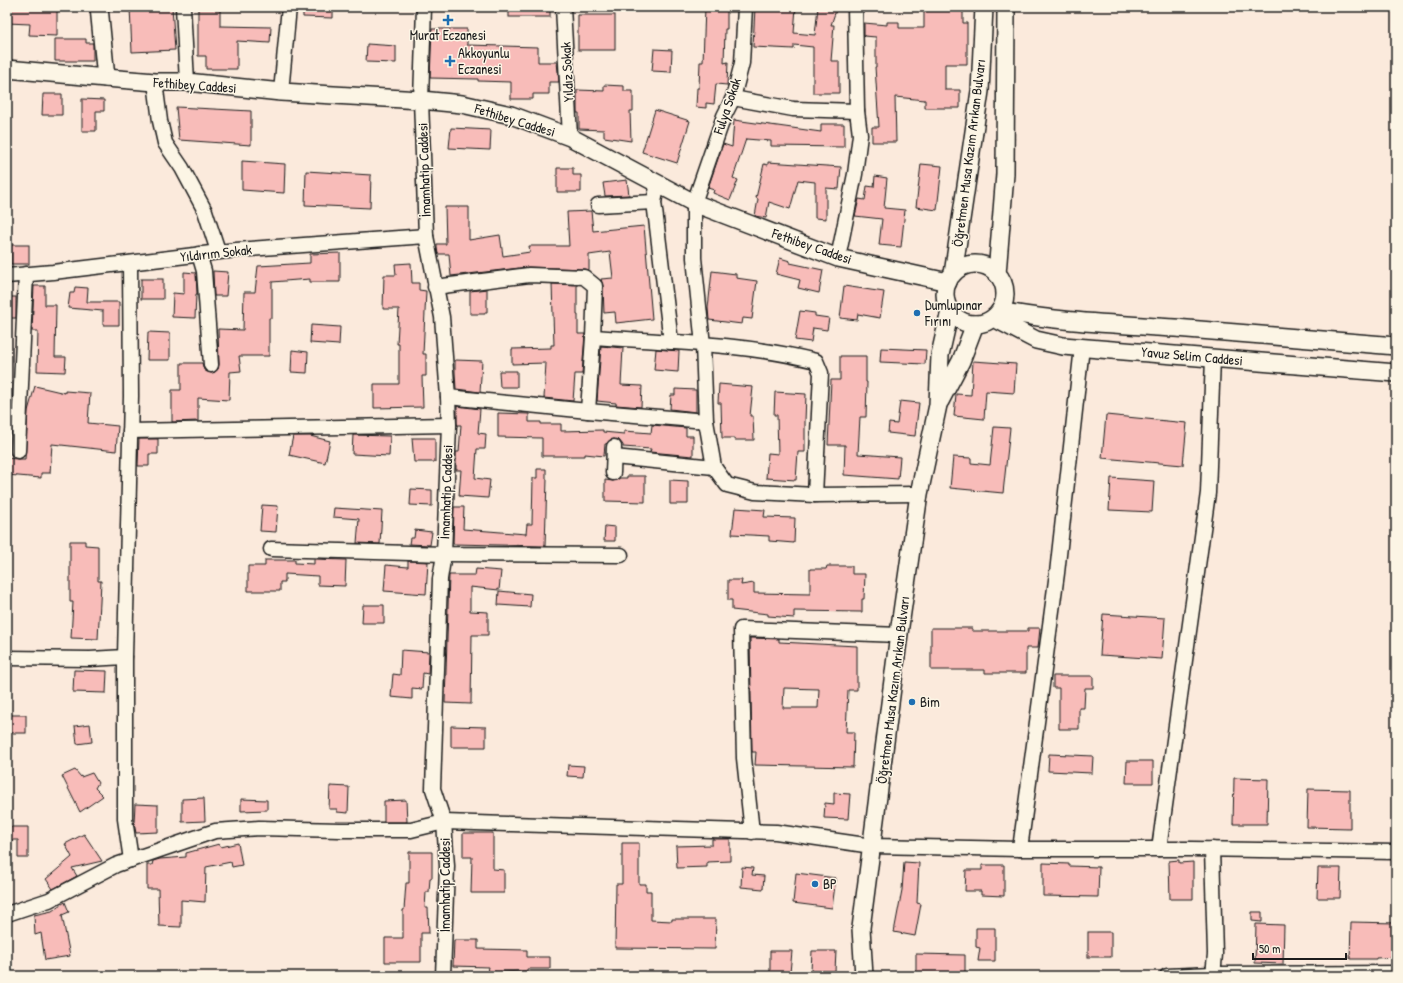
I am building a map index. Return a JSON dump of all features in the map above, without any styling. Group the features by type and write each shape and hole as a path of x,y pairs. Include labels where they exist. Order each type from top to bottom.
{"street":[{"path":"99,7 106,78"},
{"path":"183,7 187,82"},
{"path":"281,92 289,7"},
{"name":"İmamhatip Caddesi","path":"424,7 421,100 426,236 442,317 449,425 444,554 440,579 433,789 444,822 447,866 443,976"},
{"name":"Yıldız Sokak","path":"563,7 570,137"},
{"name":"Fulya Sokak","path":"714,467 706,421 703,345 694,258 694,203 724,116 733,98 742,63 745,7"},
{"path":"838,258 855,174 860,135 857,111 855,7"},
{"name":"Öğretmen Musa Kazım Arıkan Bulvarı","path":"951,278 980,91 984,7"},
{"name":"Öğretmen Musa Kazım Arıkan Bulvarı","path":"997,274 1004,174 1006,7"},
{"name":"Fethibey Caddesi","path":"7,69 155,82 187,82 281,92 421,100 462,104 511,115 570,137 694,203 838,258 951,278"},
{"path":"155,82 160,122 165,143 182,168 205,211 218,251"},
{"path":"733,98 793,109 857,111"},
{"path":"658,183 654,202 671,342"},
{"path":"598,205 654,202"},
{"name":"Yıldırım Sokak","path":"7,276 130,263 218,251 426,236"},
{"path":"199,254 204,271 211,365"},
{"path":"130,263 131,396 125,657 125,819 131,860"},
{"path":"970,265 980,265 990,268 997,274 1003,282 1005,292 1004,302 997,314 985,323 975,324 966,323 957,318 950,311 946,302 945,292 951,278 961,268 970,265"},
{"path":"18,451 26,274"},
{"path":"435,287 529,275 584,277 595,286 588,411"},
{"name":"Öğretmen Musa Kazım Arıkan Bulvarı","path":"864,976 862,928 899,635 919,494 938,405 940,355 950,311"},
{"name":"Yavuz Selim Caddesi","path":"997,314 1069,321 1396,346"},
{"name":"Yavuz Selim Caddesi","path":"997,314 1036,340 1063,346 1396,373"},
{"name":"Öğretmen Musa Kazım Arıkan Bulvarı","path":"938,405 961,362 975,324"},
{"path":"593,337 739,348 791,355 816,361 821,373 815,495"},
{"path":"1020,849 1057,573 1082,347"},
{"path":"1159,849 1208,493 1213,358"},
{"path":"448,397 706,421"},
{"path":"130,431 449,425"},
{"path":"613,473 614,452 714,467 727,485 755,492 815,495 919,494"},
{"path":"271,549 444,554 621,555"},
{"path":"752,832 744,758 741,629 899,635"},
{"path":"7,658 90,659 125,657"},
{"path":"7,914 49,900 116,865 216,831 259,828 411,830 444,822 776,832 872,846 1020,849 1212,849 1396,852"},
{"path":"1212,849 1215,954 1213,975"},
{"path":"1167,976 1396,973"}],"building":[{"path":"7,7 57,8 57,36 29,35 30,24 7,23"},
{"path":"130,7 172,7 175,50 132,52"},
{"path":"303,7 333,7 333,18 303,17"},
{"path":"509,7 550,7 550,17 509,17"},
{"path":"705,7 727,7 724,63 728,62 727,85 716,84 714,104 706,103 706,108 696,107 697,88 699,88 700,62 703,62"},
{"path":"755,7 796,7 794,33 815,35 818,7 837,7 831,25 834,25 831,61 839,61 839,93 813,93 813,47 794,45 794,49 753,47"},
{"path":"924,7 935,7 935,10 963,10 963,23 967,23 967,64 945,64 945,90 960,90 960,108 925,108 925,100 895,97 896,142 872,142 872,127 879,127 875,67 876,37 864,36 864,23 887,25 887,22 899,22 899,28 924,28"},
{"path":"198,9 220,9 220,26 271,27 270,43 237,41 237,69 206,69 206,56 198,56"},
{"path":"578,15 615,15 615,50 578,50"},
{"path":"432,29 467,29 467,45 538,47 538,62 557,62 559,82 549,82 549,94 533,94 533,99 511,99 511,82 478,81 478,79 430,78"},
{"path":"55,39 86,39 86,43 93,43 93,61 55,61"},
{"path":"367,44 396,46 396,63 366,62"},
{"path":"654,49 672,50 671,72 652,71"},
{"path":"604,85 624,86 624,91 633,91 633,111 630,111 631,141 604,137 604,130 579,129 577,90 604,91"},
{"path":"43,94 62,94 62,115 42,115"},
{"path":"82,99 104,100 104,111 96,111 96,131 82,131"},
{"path":"176,107 251,111 251,145 179,140"},
{"path":"655,110 690,121 677,163 642,152"},
{"path":"734,120 821,132 821,124 844,124 844,147 771,146 771,141 746,139 733,178 738,180 730,200 713,193 714,190 708,188 723,144 732,147"},
{"path":"451,128 491,130 490,150 449,148"},
{"path":"242,161 285,164 284,193 242,190"},
{"path":"768,162 841,167 839,189 826,188 826,219 815,218 815,182 798,180 790,209 769,202 766,218 755,216 758,199 756,198 764,164 768,165"},
{"path":"921,164 942,166 937,210 916,207"},
{"path":"557,168 573,168 573,175 581,175 581,192 557,192"},
{"path":"306,171 371,175 370,208 305,205"},
{"path":"875,176 887,178 884,208 905,210 901,247 879,245 882,219 855,216 859,199 865,200 867,186 874,187"},
{"path":"627,180 629,195 605,196 603,183"},
{"path":"445,207 469,207 469,240 500,235 503,256 530,252 529,246 569,246 567,212 591,211 593,231 644,226 652,319 616,323 615,312 604,313 603,286 601,279 613,278 610,252 589,255 589,270 528,267 451,276 449,254 438,254 437,248 437,244 446,244"},
{"path":"11,245 29,245 29,264 11,264"},
{"path":"340,253 340,282 310,282 310,279 272,282 272,318 269,318 269,356 239,356 241,371 230,372 229,400 198,398 198,421 172,422 172,390 181,390 181,363 202,363 204,370 211,373 218,369 218,329 243,330 244,292 255,292 258,266 310,263 310,254"},
{"path":"780,258 790,261 790,263 823,270 819,293 798,288 800,280 776,274"},
{"path":"411,263 412,283 419,283 419,290 426,291 423,354 426,354 426,376 422,376 423,407 374,408 374,384 399,384 399,344 397,344 399,309 383,309 384,275 396,275 395,264"},
{"path":"213,271 228,272 226,296 214,296"},
{"path":"712,271 736,274 736,278 757,281 752,319 743,318 742,324 709,320 708,308"},
{"path":"184,272 196,273 197,294 195,318 172,317 173,293 184,294"},
{"path":"141,279 163,279 163,299 141,299"},
{"path":"552,284 577,285 578,334 585,334 582,374 575,374 573,401 544,398 546,363 512,364 512,349 551,348 551,345 554,345"},
{"path":"34,286 45,286 45,305 56,305 55,357 66,357 65,372 37,371 38,331 32,331"},
{"path":"844,286 884,292 880,318 858,314 857,320 840,318"},
{"path":"75,287 88,288 87,302 119,302 119,325 103,325 103,311 68,308 70,293 74,293"},
{"path":"487,289 487,312 485,312 485,314 470,314 470,291"},
{"path":"7,297 16,297 16,318 7,318"},
{"path":"800,311 815,313 815,316 829,318 827,330 813,328 811,342 795,340"},
{"path":"311,325 340,327 339,345 310,343"},
{"path":"148,332 170,333 170,360 147,360"},
{"path":"601,346 623,348 621,385 642,386 641,407 616,405 616,403 597,401"},
{"path":"881,348 926,350 925,364 880,362"},
{"path":"656,349 679,351 678,372 654,370"},
{"path":"292,350 308,352 307,373 291,372"},
{"path":"840,356 866,356 866,417 860,417 858,454 900,457 898,479 844,475 845,445 828,445 831,380 840,380"},
{"path":"455,360 482,361 480,392 456,389"},
{"path":"973,361 1016,364 1014,393 986,391 984,419 954,416 956,394 971,395"},
{"path":"499,371 517,371 517,387 500,387"},
{"path":"719,384 753,387 750,416 753,416 754,440 722,438 721,403 718,403"},
{"path":"35,386 65,393 65,391 90,393 88,423 118,426 116,451 52,444 50,473 41,473 41,478 7,475 7,458 25,459 28,411"},
{"path":"675,389 696,390 696,412 670,409 671,395 675,395"},
{"path":"775,392 806,394 805,452 798,452 796,480 766,478 768,453 778,454 777,415 774,415"},
{"path":"900,401 919,403 915,436 888,433 889,423 897,424"},
{"path":"457,406 480,409 478,433 486,434 485,449 477,449 475,478 490,480 488,498 459,496 461,470 456,470 456,452 459,452 461,425 457,425"},
{"path":"498,413 529,414 529,422 541,422 541,424 561,424 561,431 603,430 603,432 624,434 624,431 651,433 652,425 686,428 686,436 693,436 693,456 650,452 651,449 623,447 619,440 614,439 605,444 604,456 585,454 585,456 542,456 542,438 498,437"},
{"path":"1106,415 1187,423 1183,465 1102,458"},
{"path":"994,427 1010,428 1003,493 950,488 953,457 971,458 971,463 990,465"},
{"path":"353,435 390,436 389,456 352,454"},
{"path":"293,436 310,436 330,441 325,463 289,455"},
{"path":"412,438 435,438 435,462 414,462"},
{"path":"139,439 158,439 158,454 149,454 149,466 138,466"},
{"path":"537,469 546,469 545,546 453,544 454,507 464,507 463,529 526,534 527,524 532,524 533,478 537,478"},
{"path":"627,476 645,476 645,502 605,501 605,480 613,481 620,478 627,478"},
{"path":"1111,478 1154,481 1152,512 1109,510"},
{"path":"670,480 688,481 688,504 670,504"},
{"path":"411,489 432,490 432,506 410,505"},
{"path":"262,505 278,506 276,532 260,531"},
{"path":"334,508 382,511 380,544 357,543 359,519 333,517"},
{"path":"735,508 765,510 764,517 795,518 794,543 769,541 769,536 732,534"},
{"path":"605,526 615,527 615,541 604,541"},
{"path":"415,530 432,532 430,545 409,544 410,538 414,538"},
{"path":"70,541 85,541 85,545 98,546 98,581 101,581 98,639 71,638 73,602 70,602"},
{"path":"314,559 346,560 345,586 318,585 318,576 285,574 285,582 280,582 280,591 248,591 248,566 265,566 265,560 295,560 295,563 314,564"},
{"path":"408,561 428,562 426,594 384,591 386,565 408,567"},
{"path":"827,566 852,566 852,574 865,574 862,612 794,611 794,618 768,616 768,614 732,610 732,600 728,600 728,580 742,580 741,585 754,583 754,593 810,594 810,569 826,569"},
{"path":"476,569 501,571 499,590 470,587 470,611 488,612 488,635 472,635 471,704 445,703 449,575 475,575"},
{"path":"499,591 531,594 530,607 498,605"},
{"path":"363,605 384,605 384,623 362,623"},
{"path":"1103,614 1165,618 1162,659 1100,655"},
{"path":"931,628 972,628 972,631 1028,631 1028,628 1040,628 1038,648 1026,648 1026,673 985,673 985,670 931,670"},
{"path":"750,638 779,639 779,642 857,646 857,690 848,690 846,732 854,732 853,767 755,765 756,752 752,752","holes":["784,688 819,689 818,708 783,708"]},
{"path":"401,650 429,652 428,674 423,673 422,689 412,688 412,699 391,697 393,674 400,675"},
{"path":"74,670 107,671 106,693 73,692"},
{"path":"1053,676 1093,676 1093,688 1085,688 1084,708 1079,708 1079,729 1059,729 1059,688 1053,688"},
{"path":"7,715 26,715 26,733 7,733"},
{"path":"90,724 92,742 77,744 75,726"},
{"path":"451,726 486,727 486,747 451,747"},
{"path":"1049,754 1093,756 1092,773 1048,771"},
{"path":"1127,761 1153,761 1153,783 1126,783"},
{"path":"568,765 584,766 583,777 567,776"},
{"path":"75,770 81,777 92,773 98,783 95,788 103,796 80,812 62,776"},
{"path":"1234,778 1268,779 1267,824 1233,824"},
{"path":"330,786 349,787 348,813 337,812 337,809 329,809"},
{"path":"1308,789 1350,790 1350,828 1307,827"},
{"path":"834,793 850,794 848,819 824,818 825,803 834,804"},
{"path":"204,798 205,821 182,822 182,799"},
{"path":"241,799 267,800 267,810 241,811"},
{"path":"406,800 407,822 384,822 384,801"},
{"path":"135,804 158,805 158,832 136,833 134,823"},
{"path":"10,827 28,827 28,858 18,858 18,840 10,840"},
{"path":"463,833 493,833 493,869 504,870 504,893 471,893 472,857 463,857"},
{"path":"84,834 102,861 72,868 77,876 53,889 46,879 72,857 65,844"},
{"path":"712,839 730,839 730,861 707,862 707,867 677,868 676,846 712,845"},
{"path":"238,843 242,865 232,867 231,862 206,867 205,902 181,900 181,927 159,926 158,889 147,889 147,865 152,865 153,861 160,859 186,857 186,853 219,844 221,847"},
{"path":"622,843 639,843 639,884 646,884 646,891 651,891 651,920 672,921 672,919 716,919 715,949 615,948 616,884 622,884"},
{"path":"409,852 432,852 432,878 430,878 429,892 426,892 425,908 428,908 429,933 421,933 421,962 385,962 385,938 403,938 403,910 406,883 409,883"},
{"path":"1179,860 1179,863 1193,862 1193,899 1170,899 1169,861"},
{"path":"904,862 919,863 917,903 921,904 915,936 894,932 902,890"},
{"path":"1043,863 1099,867 1098,897 1043,896"},
{"path":"982,865 1004,865 1004,896 981,895 981,891 965,891 966,870 982,870"},
{"path":"742,867 753,868 752,875 764,876 763,889 741,887"},
{"path":"1318,868 1341,868 1340,898 1317,898"},
{"path":"796,873 836,878 832,908 793,903"},
{"path":"65,902 69,912 62,915 70,956 45,960 41,933 35,935 34,915 52,911"},
{"path":"1252,912 1262,912 1262,922 1252,921"},
{"path":"1351,922 1396,923 1396,957 1350,959"},
{"path":"1256,924 1284,925 1283,964 1255,963"},
{"path":"976,928 995,928 995,961 978,961 980,948 976,947"},
{"path":"1088,932 1111,932 1111,957 1088,957"},
{"path":"454,940 478,940 478,949 527,950 527,957 550,957 550,969 527,969 527,971 498,972 488,971 489,967 453,966"},
{"path":"770,951 792,951 790,973 770,973"},
{"path":"812,951 836,951 835,971 811,971"},
{"path":"916,954 965,955 965,974 916,973"}],"place":[{"name":"Murat Eczanesi","path":"448,20"},
{"name":"Akkoyunlu Eczanesi","path":"450,61"},
{"name":"Dumlupınar Fırını","path":"917,313"},
{"name":"Bim","path":"912,702"},
{"name":"BP","path":"815,884"}]}
